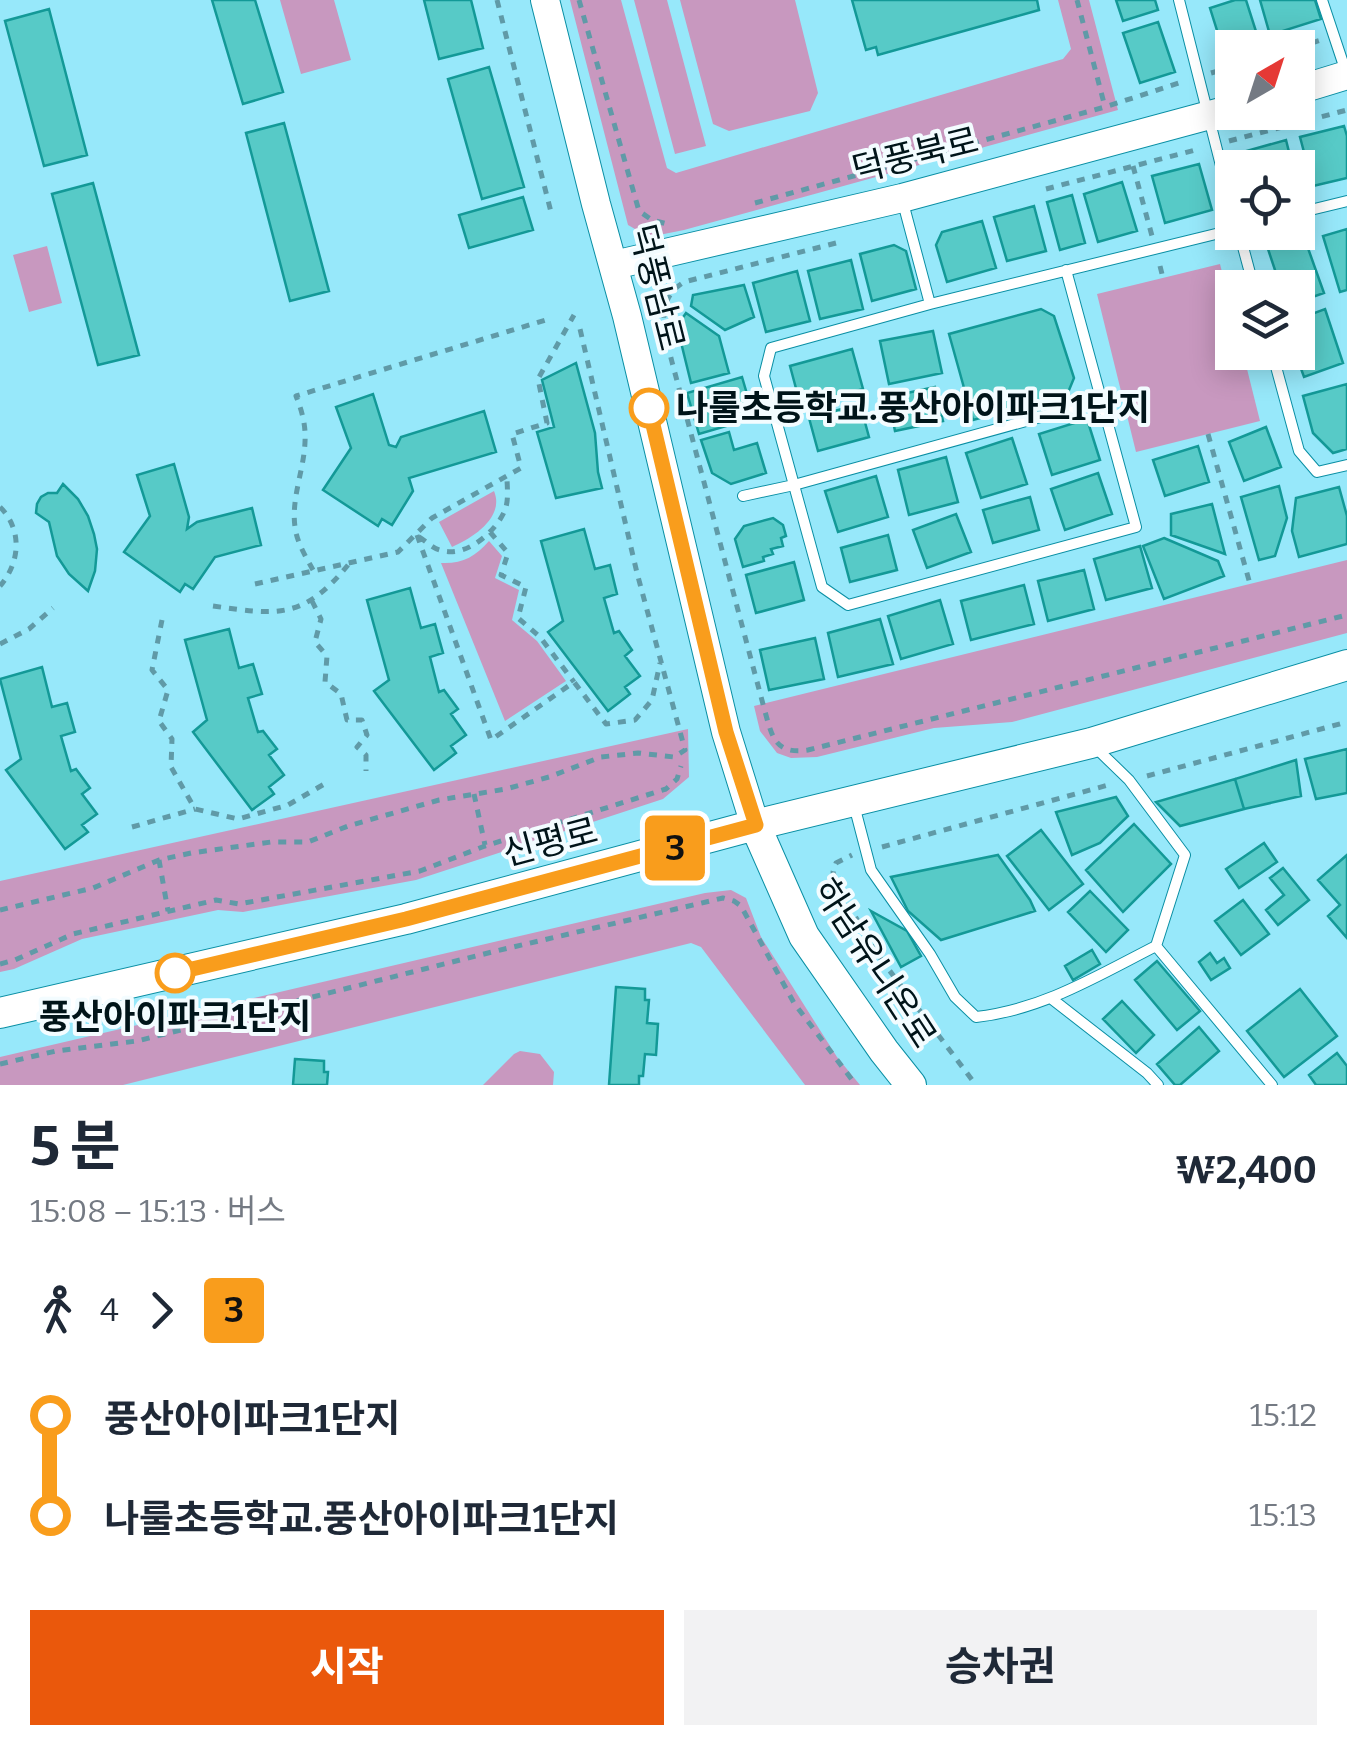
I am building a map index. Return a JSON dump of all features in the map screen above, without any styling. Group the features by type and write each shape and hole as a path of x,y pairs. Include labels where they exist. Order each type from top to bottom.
{"main road":[{"name":"신평로","path":"0,1013 406,919 756,825 1090,742 1347,665"},
{"name":"하남유니온로","path":"756,825 804,936 910,1085"}],"street":[{"name":"덕풍남로","path":"545,0 614,264 726,732 756,825"},
{"path":"1315,85 1347,75"},
{"name":"덕풍북로","path":"614,264 902,198 1215,114"}],"lane":[{"path":"1179,0 1198,77 1215,105"},
{"path":"1322,0 1347,75"},
{"path":"902,198 930,304"},
{"path":"1315,209 1347,201"},
{"path":"1066,270 1136,527 848,605 822,587 764,376 771,348 930,304 1066,270 1215,236"},
{"path":"1277,370 1298,451 1317,472 1347,465"},
{"path":"743,496 1102,400"},
{"path":"853,800 870,870 930,954 955,997 976,1016 997,1014 1052,999 1156,946 1186,855 1129,780 1090,742"},
{"path":"1156,946 1272,1085"},
{"path":"1052,999 1158,1085"}],"path":[{"path":"498,0 551,212"},
{"path":"578,0 640,211 652,220 672,225"},
{"path":"1077,0 1105,107"},
{"path":"743,206 1105,107 1215,72"},
{"path":"1134,166 1164,278"},
{"path":"677,286 664,309 668,345 772,737 787,750 808,750 1347,615"},
{"path":"255,584 398,552 432,518 521,468 512,434 547,423 538,379 574,315"},
{"path":"313,570 295,528 305,442 304,417 296,396 549,319"},
{"path":"0,910 94,888 159,860 191,852 271,842 308,842 438,800 549,778 601,757 638,753 674,757 685,750 637,574 580,329"},
{"path":"1208,434 1250,584"},
{"path":"417,535 437,550 453,553 470,548 490,532 505,510 507,477"},
{"path":"0,507 14,530 17,549 13,568 0,586"},
{"path":"490,532 508,552 500,575 526,587 518,618 540,637 606,724 635,720 652,700 661,660"},
{"path":"417,535 491,740 574,682"},
{"path":"213,606 282,612 312,601 350,563"},
{"path":"312,601 320,619 315,642 327,656 325,682 341,694 347,720 362,720 367,735 357,747 366,756 366,771"},
{"path":"0,644 29,628 53,608"},
{"path":"162,620 152,670 168,690 159,721 172,739 170,768 195,808"},
{"path":"836,879 834,869 838,861 865,852 1347,722"},
{"path":"0,964 72,934 216,900 239,904 420,870 666,788 677,779 681,766"},
{"path":"132,828 195,808 238,819 288,805 326,782"},
{"path":"474,794 486,846"},
{"path":"159,860 168,912"},
{"path":"840,889 874,950 976,1085"},
{"path":"0,1064 56,1051 137,1041 722,898 741,906 794,1003 856,1085"}],"shaded area":[{"path":"280,0 334,0 351,60 301,74"},
{"path":"570,0 621,0 667,168 676,173 1063,59 1071,49 1058,0 1089,0 1118,110 649,237 628,225"},
{"path":"634,0 667,0 706,146 675,154"},
{"path":"680,0 795,0 818,93 810,111 729,131 713,124"},
{"path":"47,246 62,303 29,312 13,255"},
{"path":"1220,264 1222,270 1215,270 1215,370 1247,370 1260,421 1136,452 1097,294"},
{"path":"494,491 496,501 491,518 452,547 439,522"},
{"path":"489,541 502,556 495,578 519,590 512,620 537,641 566,681 505,721 441,563 468,558"},
{"path":"1347,560 1347,633 1012,722 934,728 817,757 791,758 777,753 760,731 754,706"},
{"path":"688,729 689,777 663,799 416,880 243,912 218,910 82,939 0,972 0,881"},
{"path":"731,890 746,898 761,937 837,1057 860,1085 805,1085 701,947 691,943 123,1085 0,1085 0,1057"},
{"path":"514,1054 540,1054 554,1072 553,1085 483,1085"}],"building":[{"path":"212,0 255,0 283,92 243,104"},
{"path":"424,0 471,0 483,48 439,59"},
{"path":"852,0 1037,0 1039,10 878,55 876,47 866,50"},
{"path":"1116,0 1155,0 1158,10 1123,21"},
{"path":"1246,0 1256,30 1217,30 1210,8"},
{"path":"1260,0 1315,0 1321,19 1286,30 1269,30"},
{"path":"49,9 87,155 44,166 5,21"},
{"path":"1158,22 1175,72 1140,83 1123,33"},
{"path":"489,67 524,187 482,199 448,79"},
{"path":"284,123 329,291 290,301 246,133"},
{"path":"1344,126 1347,178 1315,186 1315,150 1303,150 1300,137"},
{"path":"1286,140 1288,150 1250,150"},
{"path":"1199,164 1212,210 1165,223 1152,176"},
{"path":"1122,182 1137,231 1098,242 1084,194"},
{"path":"93,183 139,355 98,365 52,194"},
{"path":"1072,195 1085,243 1060,250 1047,202"},
{"path":"523,197 533,230 469,248 459,215"},
{"path":"1034,206 1046,251 1007,261 994,217"},
{"path":"982,221 996,268 947,282 936,245 942,232"},
{"path":"1347,229 1347,290 1340,292 1323,236"},
{"path":"894,245 906,251 916,289 872,301 860,254"},
{"path":"1268,250 1309,250 1324,293 1315,296 1315,270 1275,270"},
{"path":"851,260 863,309 820,319 808,271"},
{"path":"797,271 810,321 766,332 753,283"},
{"path":"744,285 754,317 725,330 691,306 693,295"},
{"path":"1041,309 1054,316 1074,378 1067,395 973,420 949,334"},
{"path":"1325,309 1343,363 1304,377 1301,370 1315,370 1315,313"},
{"path":"686,313 719,336 729,373 691,383 677,326"},
{"path":"933,331 942,373 889,384 880,341"},
{"path":"852,349 863,389 801,407 790,366"},
{"path":"576,363 595,433 602,488 556,498 537,432 554,427 542,380"},
{"path":"742,377 754,418 699,434 687,393"},
{"path":"1347,384 1347,449 1333,453 1313,433 1303,396"},
{"path":"935,387 943,421 895,431 888,397"},
{"path":"373,394 389,445 396,447 401,437 484,411 496,452 409,478 413,491 392,525 382,519 378,526 323,490 351,448 336,407"},
{"path":"860,404 869,437 818,451 809,418"},
{"path":"1087,419 1100,460 1052,475 1039,434"},
{"path":"1266,427 1281,467 1244,481 1229,442"},
{"path":"729,432 734,450 757,443 766,473 731,484 712,473 701,440"},
{"path":"1012,438 1027,484 981,498 966,453"},
{"path":"1198,446 1209,482 1165,496 1153,460"},
{"path":"946,457 958,502 909,515 898,470"},
{"path":"174,464 189,517 187,529 197,522 252,508 261,545 215,557 193,589 185,584 180,592 124,552 150,516 137,475"},
{"path":"1098,473 1112,514 1065,530 1051,489"},
{"path":"876,476 888,517 838,532 825,491"},
{"path":"63,484 78,499 94,534 95,571 88,591 57,556 49,522 36,513 41,497 57,493"},
{"path":"1279,486 1287,518 1275,556 1259,560 1241,497"},
{"path":"1339,487 1347,516 1347,544 1299,557 1292,531 1296,498"},
{"path":"1030,497 1039,530 993,543 983,510"},
{"path":"1212,504 1225,554 1171,535 1171,514"},
{"path":"956,514 971,552 927,568 913,530"},
{"path":"773,518 783,525 783,546 771,549 773,554 763,557 764,561 743,567 735,539 744,526"},
{"path":"584,529 595,569 610,565 617,594 604,598 614,633 619,631 632,650 625,656 640,676 625,687 630,694 608,711 548,632 563,621 541,541"},
{"path":"888,535 897,570 850,582 841,548"},
{"path":"1164,538 1218,561 1224,576 1164,599 1143,546"},
{"path":"1140,546 1152,588 1106,600 1094,559"},
{"path":"794,562 804,600 756,613 746,575"},
{"path":"1084,570 1094,609 1048,621 1038,581"},
{"path":"1024,585 1034,624 971,640 961,601"},
{"path":"410,588 421,628 435,624 443,653 430,657 439,692 444,690 458,709 451,714 466,735 451,746 456,753 434,770 374,691 389,680 367,600"},
{"path":"940,600 953,644 901,659 888,616"},
{"path":"880,619 893,664 838,677 828,633"},
{"path":"229,629 239,668 253,664 262,694 248,698 258,732 263,731 277,749 269,755 284,775 269,787 274,794 252,810 193,732 207,720 185,640"},
{"path":"815,638 824,679 769,690 760,650"},
{"path":"42,667 52,707 67,703 75,732 61,736 71,771 76,769 90,788 82,794 97,814 82,825 88,832 65,849 6,770 21,759 0,679"},
{"path":"1347,749 1347,793 1316,799 1305,759"},
{"path":"1296,760 1301,796 1244,809 1235,779"},
{"path":"1235,779 1244,809 1180,826 1156,802"},
{"path":"1116,797 1128,816 1100,843 1072,855 1056,812"},
{"path":"1134,824 1171,864 1123,912 1086,870"},
{"path":"1041,830 1083,884 1049,910 1007,856"},
{"path":"1264,843 1277,862 1239,888 1226,869"},
{"path":"998,855 1035,911 941,940 908,911 891,877"},
{"path":"1347,855 1347,938 1328,916 1340,905 1318,880"},
{"path":"1283,868 1309,900 1278,925 1266,910 1284,895 1270,878"},
{"path":"1090,891 1128,930 1106,952 1068,912"},
{"path":"1243,900 1269,934 1241,955 1215,921"},
{"path":"871,911 907,931 921,956 901,967"},
{"path":"1092,950 1100,964 1073,980 1065,966"},
{"path":"1210,953 1217,963 1224,958 1230,968 1211,980 1199,962"},
{"path":"1157,961 1200,1011 1177,1030 1135,980"},
{"path":"616,987 645,989 645,1000 649,1000 647,1023 658,1024 656,1055 645,1054 639,1085 609,1085"},
{"path":"1300,989 1337,1036 1284,1077 1247,1031"},
{"path":"1122,1001 1154,1035 1136,1053 1103,1019"},
{"path":"1199,1027 1219,1051 1180,1085 1175,1085 1157,1064"},
{"path":"1337,1053 1347,1066 1347,1085 1316,1085 1309,1075"},
{"path":"295,1059 324,1061 327,1085 293,1085"}],"bus line":[{"name":"3","path":"175,973 406,919 756,825 726,732 649,408"}],"place":[{"name":"나룰초등학교.풍산아이파크1단지","path":"649,408"},
{"name":"풍산아이파크1단지","path":"175,973"}]}
